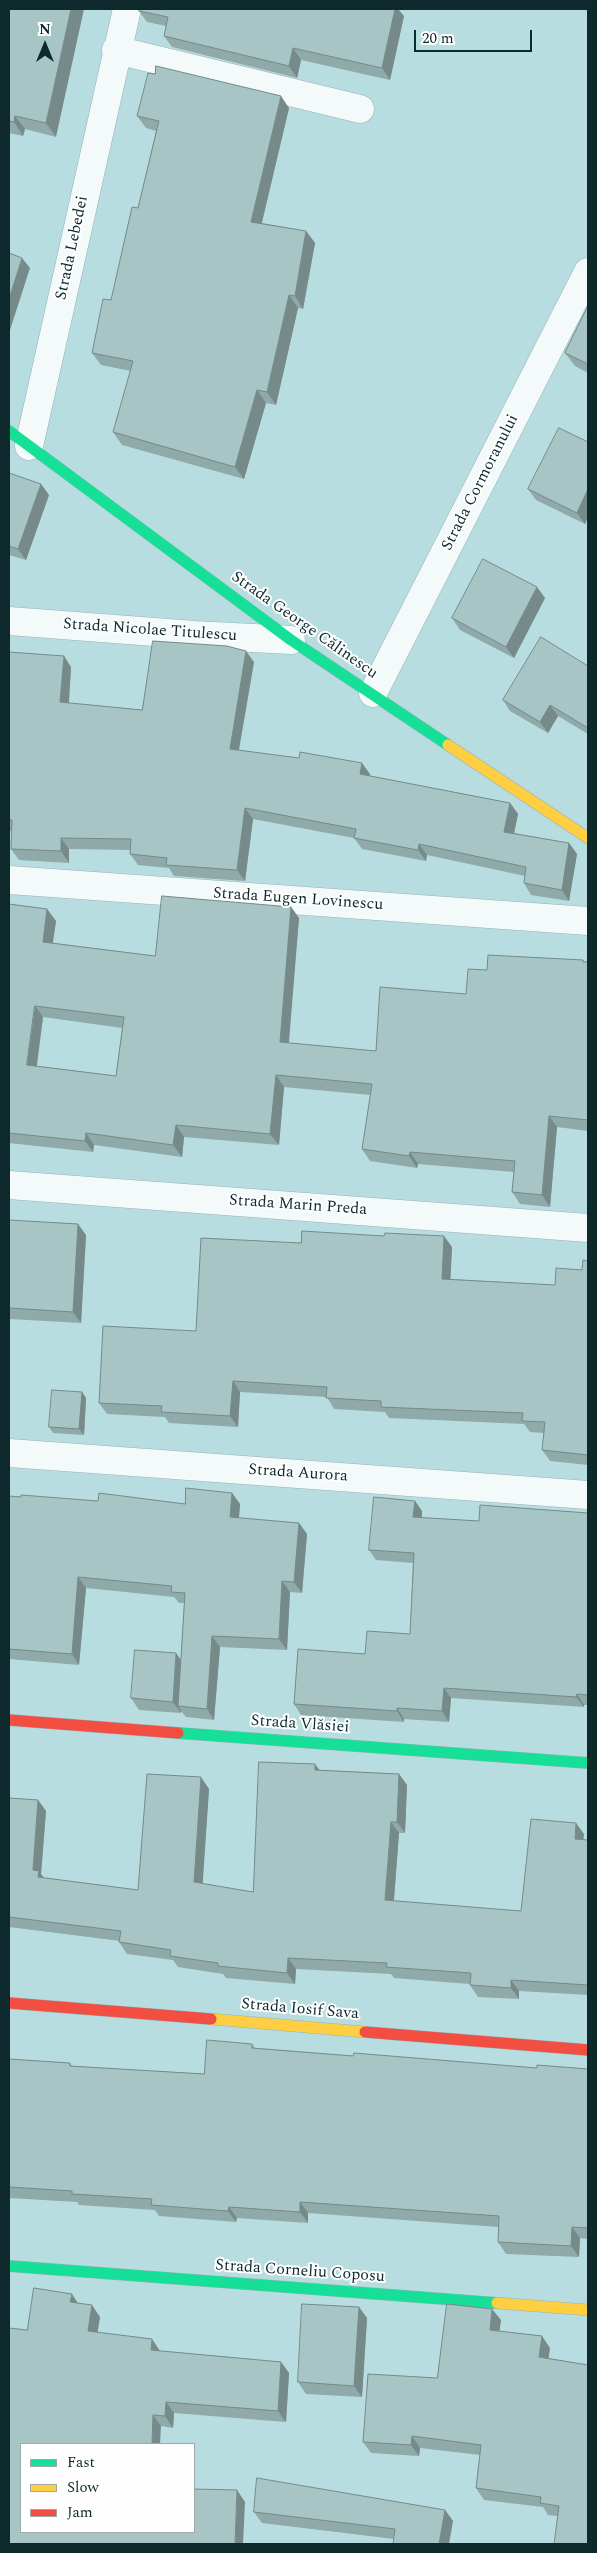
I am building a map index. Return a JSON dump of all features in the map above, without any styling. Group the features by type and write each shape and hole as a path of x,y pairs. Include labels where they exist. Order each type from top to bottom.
{"street":[{"name":"Strada Lebedei","path":"19,438 127,9"},
{"path":"116,50 360,109"},
{"name":"Strada Cormoranului","path":"373,693 588,272"},
{"name":"Strada George Călinescu","path":"19,438 291,640 588,838"},
{"name":"Strada Nicolae Titulescu","path":"9,621 194,635 291,640"},
{"name":"Strada Eugen Lovinescu","path":"9,880 588,921"},
{"name":"Strada Marin Preda","path":"9,1185 588,1228"},
{"name":"Strada Aurora","path":"9,1452 588,1495"},
{"name":"Strada Vlăsiei","path":"9,1720 588,1763"},
{"name":"Strada Iosif Sava","path":"9,2003 588,2050"},
{"name":"Strada Corneliu Coposu","path":"9,2266 588,2310"}],"building":[{"path":"9,9 71,9 46,123 15,116 14,122 9,121"},
{"path":"140,9 395,9 382,68 293,48 289,66 164,36 168,17 139,11"},
{"path":"156,66 281,96 251,222 306,231 295,296 289,295 267,392 257,390 235,467 113,432 133,361 92,353 103,299 111,300 132,207 138,208 159,121 137,116 148,73 155,74"},
{"path":"9,253 22,258 9,299"},
{"path":"588,306 588,364 565,353"},
{"path":"559,428 588,442 588,489 577,513 528,489"},
{"path":"9,473 41,484 18,549 9,546"},
{"path":"483,559 537,587 506,647 452,618"},
{"path":"541,637 588,666 588,728 550,705 540,722 503,700"},
{"path":"153,641 227,646 246,651 230,749 299,758 300,752 362,763 360,774 510,803 504,832 569,843 562,890 524,883 526,867 419,844 418,850 354,838 356,829 245,808 237,870 166,865 167,858 130,854 131,839 61,838 61,851 11,849 12,820 9,820 9,652 64,656 60,702 142,710"},
{"path":"162,896 291,907 280,1042 376,1051 380,987 466,994 468,969 487,970 488,955 583,960 583,962 588,962 588,1120 549,1116 542,1195 512,1192 515,1161 410,1152 409,1156 362,1149 372,1084 276,1075 270,1134 176,1125 173,1145 86,1133 85,1141 9,1133 9,904 47,909 43,942 155,956","holes":["35,1006 124,1017 116,1076 27,1065"]},
{"path":"9,1220 78,1224 73,1312 9,1308"},
{"path":"302,1231 384,1236 385,1233 444,1236 442,1279 555,1285 556,1268 582,1270 583,1260 588,1261 588,1455 542,1450 545,1422 522,1421 523,1413 381,1407 381,1401 326,1398 327,1387 233,1381 230,1416 161,1412 162,1406 99,1403 103,1326 196,1331 201,1238 301,1243"},
{"path":"52,1390 82,1392 79,1429 49,1427"},
{"path":"186,1488 232,1493 230,1517 299,1523 294,1582 282,1581 279,1639 212,1636 207,1709 178,1706 185,1593 171,1592 172,1586 78,1577 72,1654 9,1649 9,1496 21,1497 21,1495 98,1501 99,1493 185,1504"},
{"path":"374,1497 415,1501 413,1517 479,1521 480,1505 588,1513 588,1695 577,1694 576,1697 444,1688 442,1711 397,1708 397,1711 294,1704 298,1649 365,1654 367,1631 410,1634 414,1553 369,1550"},
{"path":"135,1650 176,1653 173,1702 131,1698"},
{"path":"259,1762 315,1764 315,1770 399,1774 397,1822 391,1822 385,1900 521,1911 531,1819 576,1823 575,1839 588,1840 588,1985 511,1980 511,1988 470,1985 471,1973 386,1967 387,1963 288,1958 287,1973 218,1966 218,1963 170,1956 171,1950 119,1942 121,1931 9,1917 9,1798 38,1800 33,1870 39,1871 38,1877 138,1890 147,1774 201,1777 194,1882 253,1892"},
{"path":"207,2040 252,2044 252,2048 353,2056 354,2053 537,2068 537,2065 588,2069 588,2228 572,2227 571,2246 498,2242 499,2216 300,2202 300,2212 229,2207 228,2211 151,2205 152,2199 72,2194 72,2191 9,2187 9,2059 70,2063 70,2066 204,2074"},
{"path":"34,2288 72,2294 70,2302 92,2305 88,2331 152,2339 151,2350 281,2362 278,2411 166,2402 165,2416 153,2415 152,2443 20,2443 20,2533 195,2533 195,2489 237,2490 235,2544 9,2544 9,2328 27,2330"},
{"path":"302,2304 359,2307 354,2386 298,2382"},
{"path":"447,2304 492,2309 490,2330 542,2336 539,2357 588,2365 588,2544 554,2544 559,2506 540,2503 541,2497 476,2488 481,2445 412,2436 411,2445 363,2442 368,2374 437,2378"},
{"path":"257,2478 445,2510 439,2544 393,2544 395,2529 254,2512"}],"traffic: fast":[{"path":"9,431 291,640 448,745"},
{"path":"178,1733 588,1763"},
{"path":"9,2266 497,2303"}],"traffic: slow":[{"path":"448,745 588,838"},
{"path":"211,2019 365,2032"},
{"path":"497,2303 588,2310"}],"traffic: jam":[{"path":"9,1720 178,1733"},
{"path":"9,2003 211,2019"},
{"path":"365,2032 588,2050"}]}
